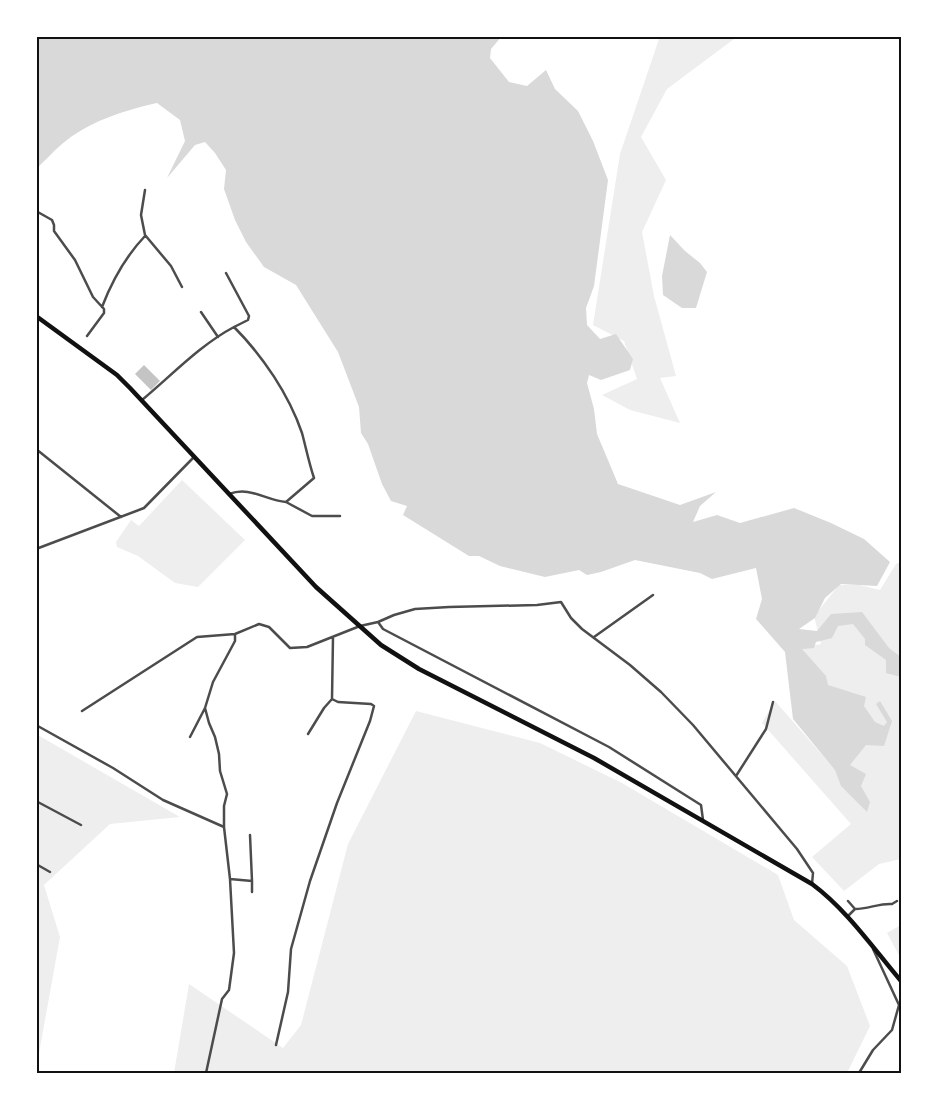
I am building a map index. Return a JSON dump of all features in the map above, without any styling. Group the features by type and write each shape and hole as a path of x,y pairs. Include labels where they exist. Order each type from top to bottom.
{"main road":[{"path":"36,316 116,375 195,456 316,587 381,645 419,670 594,758 812,884 823,892 847,917 901,981"}],"street":[{"path":"145,190 141,215 145,235 171,266 182,287"},
{"path":"36,211 52,220 54,231 75,260 93,298 102,307 104,313 87,336"},
{"path":"102,307 107,294 132,250 145,235"},
{"path":"142,400 218,336 248,320 249,316 226,273"},
{"path":"201,312 218,336"},
{"path":"234,327 273,373 286,396 302,433 314,478 286,502"},
{"path":"36,449 121,517"},
{"path":"36,549 144,508 195,456"},
{"path":"229,494 239,490 258,493 277,501 286,502 312,516 340,516"},
{"path":"594,637 653,595"},
{"path":"82,711 196,637 235,634 259,624 264,624 290,648 307,647 360,626 415,609 538,605 561,602 571,618 661,692 693,725 797,849 813,873 812,884"},
{"path":"378,622 383,628 609,747 701,805 703,820"},
{"path":"190,737 205,708 212,682 235,641 235,634"},
{"path":"308,734 324,708 332,699 334,637"},
{"path":"276,1046 288,992 291,949 310,881 374,706 359,702 338,702 332,699"},
{"path":"736,776 766,729 773,702"},
{"path":"205,708 215,737 220,771 227,794 224,806 224,827 230,879 234,953 229,990 222,999 206,1073"},
{"path":"36,724 113,768 163,800 224,827"},
{"path":"36,801 80,824"},
{"path":"250,835 252,892"},
{"path":"36,864 50,872"},
{"path":"230,879 252,880"},
{"path":"847,917 855,909 863,909 886,903 892,904 897,900"},
{"path":"848,901 855,909"},
{"path":"858,1073 873,1050 892,1030 899,1005 871,946"},
{"path":"896,999 901,1002"}],"shaded area":[{"path":"36,36 502,36 491,49 490,58 509,82 527,86 546,70 555,89 578,111 593,141 608,180 594,286 586,308 587,325 600,339 616,334 633,359 630,370 601,380 589,375 587,383 594,409 597,434 618,484 680,505 716,492 700,506 693,522 717,515 740,523 794,508 864,539 890,562 877,586 841,584 825,598 815,618 799,629 817,631 831,614 862,612 889,648 901,657 901,677 886,673 886,660 865,645 865,639 853,624 838,626 832,638 816,642 814,648 802,649 826,676 828,685 866,697 864,706 875,722 884,726 887,722 876,704 880,701 892,721 884,746 866,745 850,765 866,774 861,786 870,802 867,812 841,786 835,770 793,719 785,652 756,619 762,599 756,568 712,579 700,573 635,560 587,575 579,570 545,577 500,566 479,556 469,556 403,515 407,506 391,501 382,484 368,444 361,433 359,407 338,352 296,285 264,267 246,242 235,220 224,189 226,170 205,142 195,145 167,178 185,141 180,120 157,103 99,121 77,133 63,143 36,169"},
{"path":"660,36 738,36 667,89 641,137 666,180 642,232 654,296 676,376 660,378 680,423 630,410 602,395 637,379 624,341 593,325 620,154"},
{"path":"670,235 707,272 696,308 682,308 663,295 662,276"},
{"path":"182,480 245,540 198,587 175,583 138,556 117,547 116,542 131,520 139,526"},
{"path":"901,562 901,859 879,864 844,891 812,857 851,824 762,723 775,701 831,765 855,738 797,649 821,644 814,616 839,585 859,585 880,590 896,564"},
{"path":"416,711 540,743 622,783 778,875 794,920 847,966 870,1026 847,1073 174,1073 189,984 283,1048 301,1025 348,844"},
{"path":"36,734 180,817 110,824 44,885 60,937 36,1070"},
{"path":"901,925 901,959 887,933"}],"building":[{"path":"144,365 160,381 151,390 135,374"}]}
